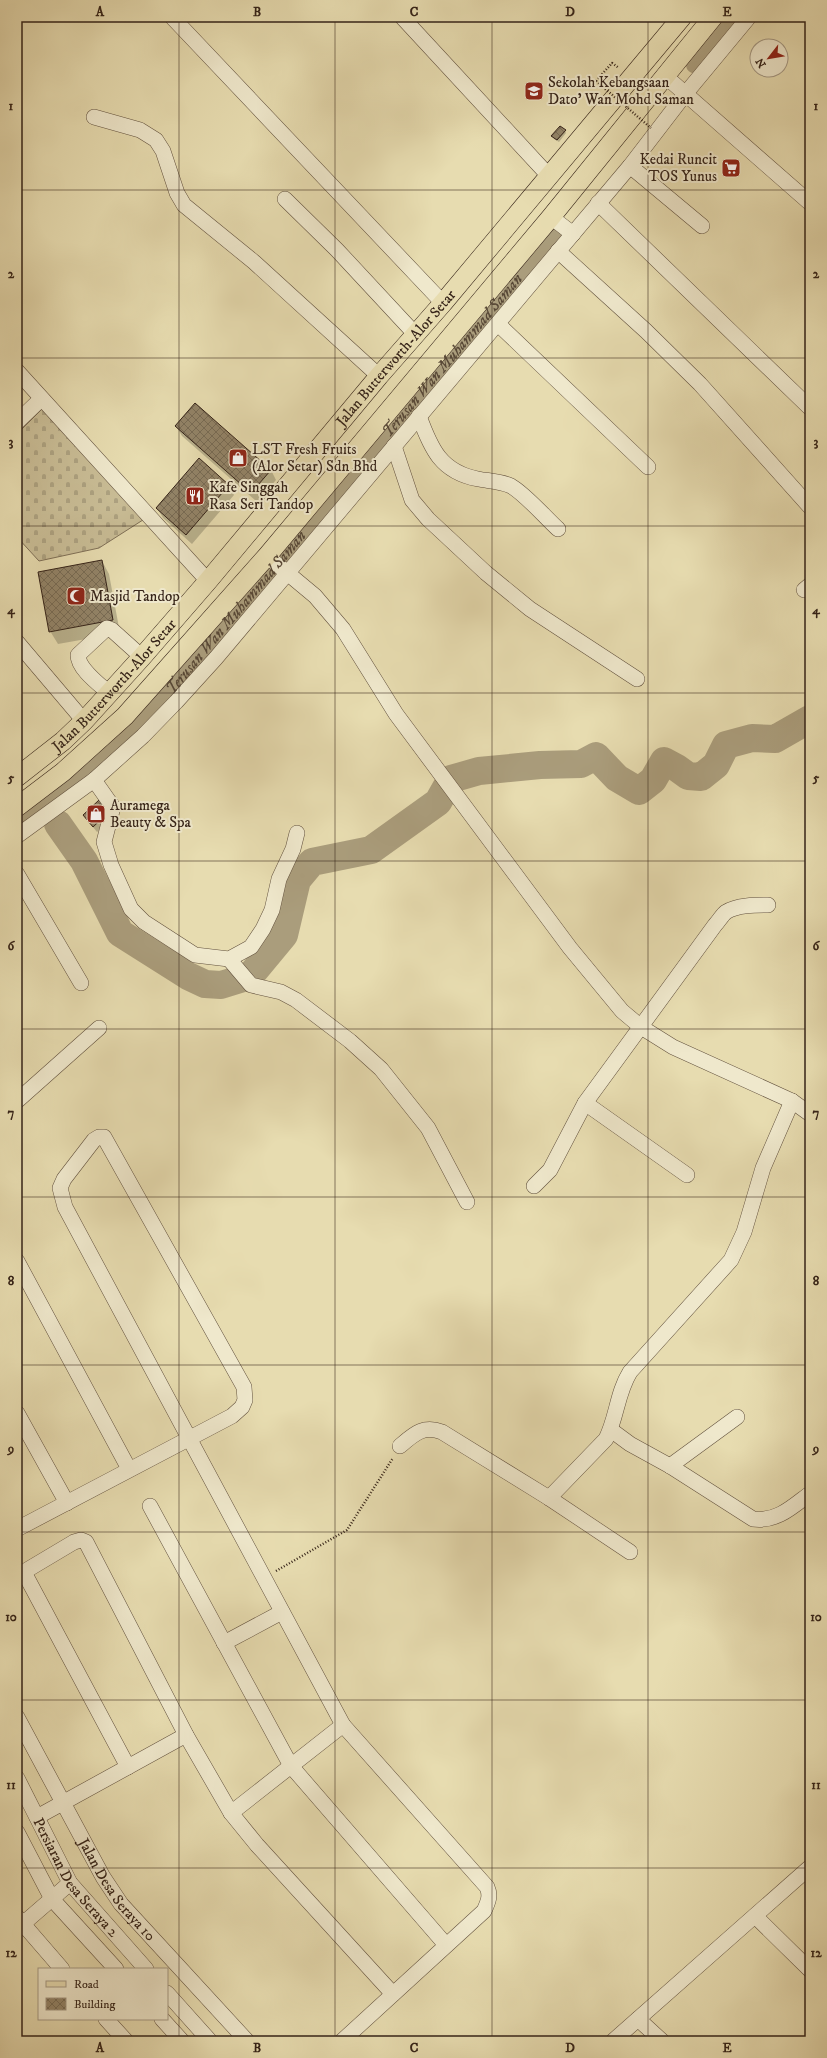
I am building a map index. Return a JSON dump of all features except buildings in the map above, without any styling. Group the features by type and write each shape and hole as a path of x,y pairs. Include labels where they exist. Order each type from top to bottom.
{"main road":[{"name":"Jalan Butterworth-Alor Setar","path":"17,777 53,749 84,721 142,657 208,581 379,376 444,303 682,17"},
{"name":"Jalan Butterworth-Alor Setar","path":"17,807 64,772 125,716 267,556 550,217 712,17"}],"street":[{"path":"172,17 444,303"},
{"path":"402,17 549,176"},
{"path":"17,836 94,780 143,736 176,702 288,573 498,324 630,166 686,93 749,17"},
{"path":"664,75 810,203"},
{"path":"94,117 140,130 156,140 163,151 177,193 184,205 254,262 379,376"},
{"path":"630,166 702,226"},
{"path":"286,199 337,250 416,335"},
{"path":"598,203 810,408"},
{"path":"550,217 573,234"},
{"path":"558,251 646,331 700,384 810,507"},
{"path":"498,324 648,467"},
{"path":"17,371 208,581"},
{"path":"17,422 41,398"},
{"path":"419,416 428,441 442,462 452,470 464,476 510,486 558,529"},
{"path":"394,446 412,500 428,519 486,573 530,609 637,679"},
{"path":"267,556 315,596 344,629 396,714 570,948 622,1011 641,1027 673,1047 792,1101 810,1114"},
{"path":"109,693 82,666 78,660 78,655 107,628 112,630 142,657"},
{"path":"17,642 84,721"},
{"path":"94,780 113,807 104,842 111,865 131,909 144,922 195,956 231,961 251,948 263,930 272,910 279,879 293,849 297,833"},
{"path":"17,874 81,983"},
{"path":"534,1186 550,1170 585,1103 726,912 749,906 768,905"},
{"path":"231,961 251,985 281,992 296,1000 350,1041 381,1069 428,1128 467,1202"},
{"path":"17,1101 99,1028"},
{"path":"549,1498 597,1449 611,1430 619,1395 630,1372 721,1273 740,1245 763,1168 792,1101"},
{"path":"585,1103 687,1175"},
{"path":"17,1528 67,1503 129,1469 188,1438 232,1416 242,1407 245,1400 244,1387 104,1137 99,1137 94,1140 64,1179 60,1188 65,1207 188,1438 343,1726 487,1887 489,1892 489,1900 484,1911 342,2041"},
{"path":"17,1260 129,1469"},
{"path":"17,1413 67,1503"},
{"path":"670,1466 737,1417"},
{"path":"400,1446 414,1434 423,1430 432,1429 442,1432 549,1498 630,1552"},
{"path":"611,1430 630,1444 670,1466 753,1519 765,1520 776,1517 808,1495"},
{"path":"150,1506 291,1766 446,1945"},
{"path":"128,1767 26,1576 27,1570 33,1565 74,1542 81,1540 86,1542 186,1735 230,1813 256,1845 393,1994"},
{"path":"224,1643 282,1612"},
{"name":"Jalan Desa Seraya 10","path":"17,1717 103,1877 121,1904 247,2041"},
{"path":"230,1813 343,1726"},
{"path":"38,1817 186,1735"},
{"name":"Persiaran Desa Seraya 2","path":"17,1778 70,1883 145,1968"},
{"name":"Persiaran Desa Seraya 2","path":"17,1832 52,1899 115,1968"},
{"path":"612,2041 809,1870"},
{"path":"61,1968 19,1924 70,1883"},
{"path":"755,1916 810,1970"},
{"path":"168,1994 210,2041"},
{"path":"638,2019 662,2041"},
{"path":"107,2020 126,2041"},
{"path":"163,2020 182,2041"}],"path":[{"path":"612,63 596,81 651,128"},
{"path":"263,1578 347,1530 400,1446"}],"green space":[{"path":"45,406 146,518 99,548 39,561 17,537 17,434"}],"waterway":[{"name":"Terusan Wan Muhammad Saman","path":"694,65 734,17"},
{"name":"Terusan Wan Muhammad Saman","path":"17,821 82,773 143,721 555,232"},
{"path":"58,824 84,861 120,933 188,976 205,984 221,985 250,976 284,935 297,880 312,862 371,850 438,802 451,779 479,771 540,765 581,764 596,756 617,778 639,791 653,780 664,761 688,776 701,777 716,765 726,745 752,738 775,739 810,719"}],"place":[{"name":"Sekolah Kebangsaan Dato' Wan Mohd Saman","path":"534,91"},
{"name":"Kedai Runcit TOS Yunus","path":"731,168"},
{"name":"LST Fresh Fruits (Alor Setar) Sdn Bhd","path":"238,458"},
{"name":"Kafe Singgah Rasa Seri Tandop","path":"195,496"},
{"name":"Masjid Tandop","path":"76,596"},
{"name":"Auramega Beauty & Spa","path":"96,814"}]}
